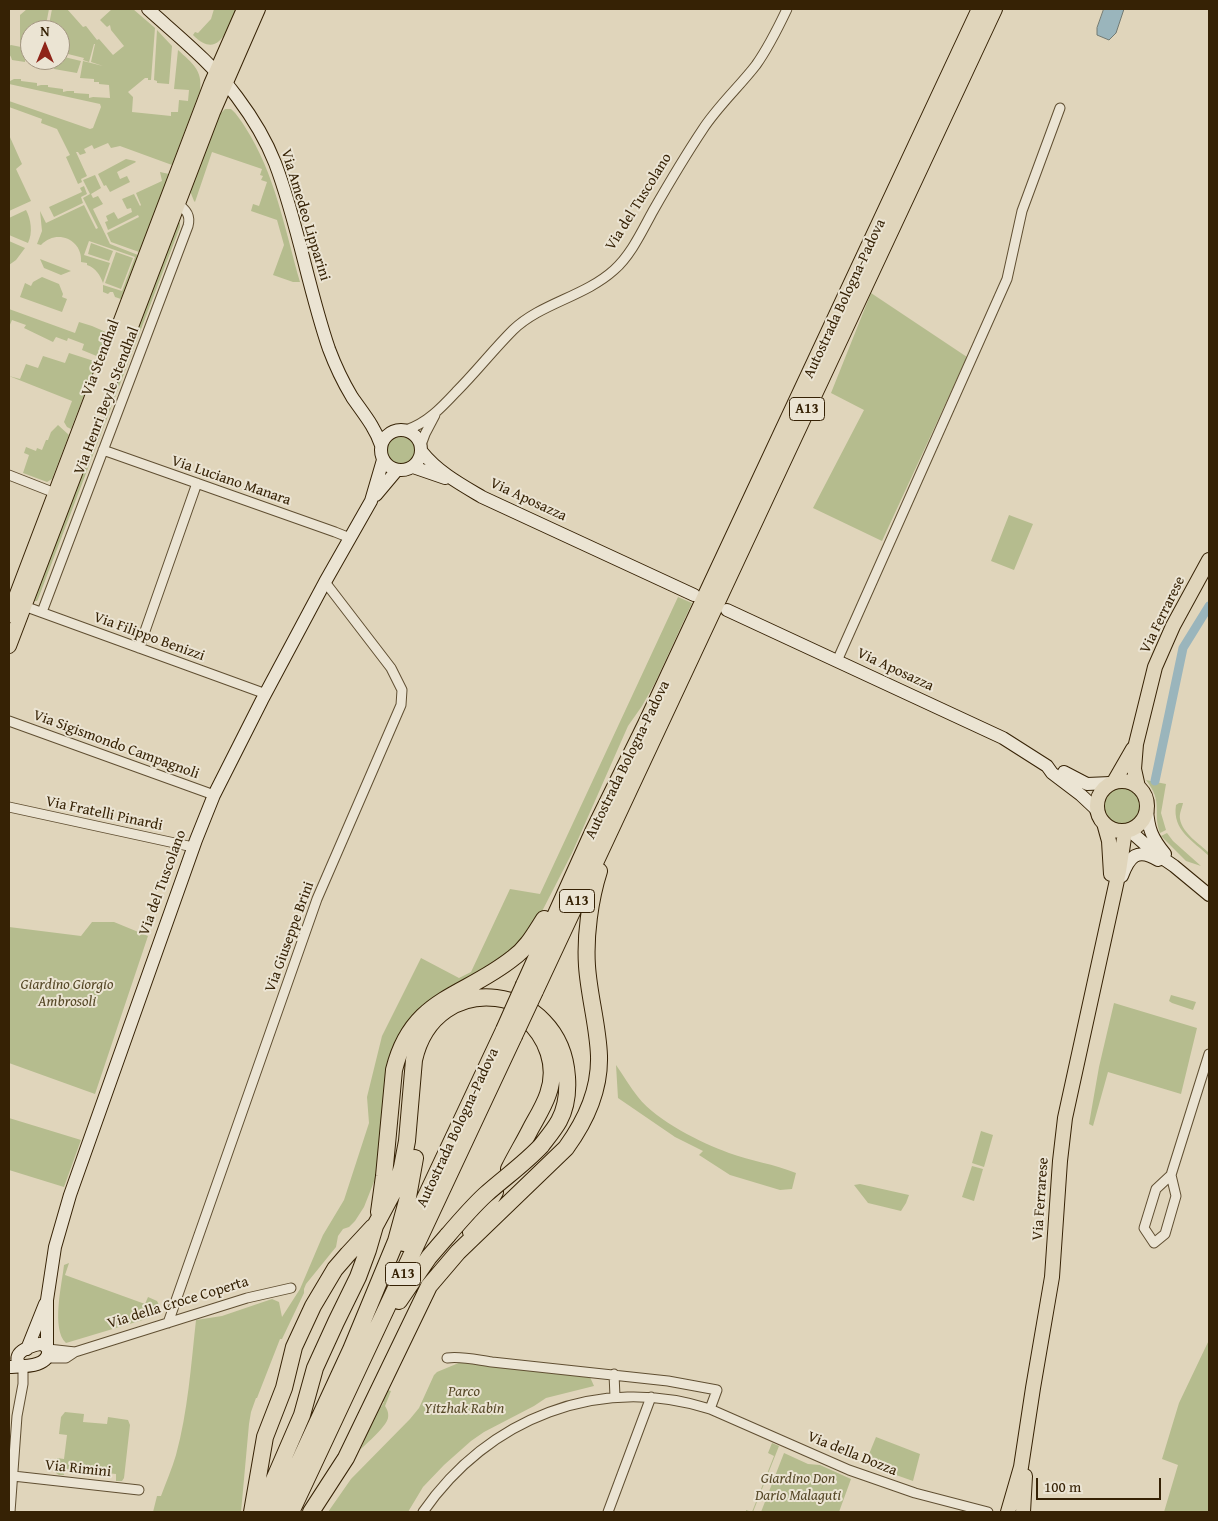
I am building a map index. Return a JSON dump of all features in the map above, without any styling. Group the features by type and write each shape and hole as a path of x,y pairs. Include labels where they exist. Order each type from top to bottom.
{"highway":[{"name":"Autostrada Bologna-Padova","path":"530,988 593,832 646,724 980,9"},
{"name":"Autostrada Bologna-Padova","path":"276,1512 358,1353 530,988 620,810 994,9"},
{"path":"311,1512 350,1450 429,1286 458,1252 566,1148 581,1125 590,1106 596,1085 599,1058 587,964 589,925 597,877 620,810"},
{"path":"260,1512 302,1415 315,1368 360,1270 376,1223 383,1184 394,1070 404,1040 420,1018 431,1008 452,994 477,983 515,957 525,947 549,911 593,832"},
{"path":"252,1512 265,1437 284,1388 294,1346 312,1306 335,1269 376,1223 393,1195 402,1167 407,1141 414,1060 420,1038 439,1015 456,1004 478,997 508,999 537,1015 557,1040 565,1061 567,1092 559,1120 541,1146 464,1216 429,1257 358,1353"},
{"path":"358,1353 401,1223 415,1158 424,1054 432,1037 441,1025 457,1013 485,1006 504,1008 523,1017 536,1029 550,1056 551,1077 548,1094 509,1169"},
{"path":"458,1252 495,1192"},
{"name":"Autostrada Bologna-Padova","path":"291,1512 358,1353"}],"main road":[{"path":"220,76 244,9"},
{"path":"220,76 258,9"},
{"name":"Via Stendhal","path":"9,646 177,204 220,76"},
{"name":"Via Stendhal","path":"9,616 55,493 220,76"},
{"name":"Via Ferrarese","path":"1136,744 1158,660 1173,626 1209,560"},
{"path":"1113,783 1136,744"},
{"path":"1136,744 1134,770 1138,787 1144,795 1147,808 1142,821 1135,827 1127,830 1114,830 1104,824 1097,810 1097,804 1100,794 1106,787 1113,783 1129,782 1138,787"},
{"name":"Via Ferrarese","path":"1104,824 1109,841 1112,878 1115,889"},
{"name":"Via Ferrarese","path":"1008,1512 1021,1467 1052,1277 1065,1118 1127,830"},
{"path":"1023,1512 1028,1444 1027,1428"}],"street":[{"name":"Via Amedeo Lipparini","path":"148,9 220,76 253,122 274,161 330,350 344,384 378,435 381,445"},
{"name":"Via del Tuscolano","path":"402,430 417,426 436,413 522,322 538,312 581,292 604,278 622,262 702,130 756,64 768,46 787,9"},
{"path":"837,661 1007,279 1022,211 1060,108"},
{"name":"Via Henri Beyle Stendhal","path":"42,612 188,226 190,217 188,213 177,204"},
{"name":"Via Amedeo Lipparini","path":"360,406 381,423 402,430"},
{"name":"Via del Tuscolano","path":"422,448 424,434 436,413"},
{"path":"402,430 417,437 422,448 419,461 413,467 406,470 398,470 389,467 383,460 381,445 387,435 402,430"},
{"name":"Via Aposazza","path":"422,448 433,465 482,497 694,595"},
{"name":"Via Luciano Manara","path":"103,450 350,538"},
{"path":"371,501 383,460"},
{"name":"Via Aposazza","path":"413,467 459,483"},
{"path":"371,501 398,470"},
{"path":"9,475 55,493"},
{"path":"139,648 197,483"},
{"name":"Via del Tuscolano","path":"47,1351 47,1300 55,1247 70,1195 193,847 214,795 325,582 371,501"},
{"name":"Via Giuseppe Brini","path":"168,1323 317,899 401,705 402,690 391,668 325,582"},
{"name":"Via Filippo Benizzi","path":"24,606 266,694"},
{"name":"Via Aposazza","path":"727,610 1003,738 1047,766 1052,773 1097,810"},
{"name":"Via Sigismondo Campagnoli","path":"9,722 214,795"},
{"name":"Via Aposazza","path":"1047,766 1053,765 1087,784 1113,783"},
{"name":"Via Fratelli Pinardi","path":"9,807 193,847"},
{"path":"1147,808 1150,832 1174,866"},
{"path":"1127,830 1209,895"},
{"name":"Via Ferrarese","path":"1115,889 1120,882 1128,861 1134,856 1149,855 1174,866"},
{"path":"1172,1175 1156,1189 1144,1228 1154,1243 1165,1234 1176,1196 1172,1175 1209,1054"},
{"name":"Via della Croce Coperta","path":"20,1362 40,1344 47,1351 66,1358 75,1352 247,1298 291,1288"},
{"name":"Via del Tuscolano","path":"20,1362 47,1300"},
{"name":"Via della Croce Coperta","path":"20,1362 47,1351"},
{"path":"447,1358 462,1357 492,1362 614,1374 717,1390 710,1409"},
{"path":"10,1512 17,1416 23,1384 20,1362"},
{"path":"614,1374 615,1397"},
{"name":"Via della Dozza","path":"423,1512 436,1493 462,1465 503,1434 561,1407 615,1397 651,1398 691,1403 710,1409 849,1470 915,1494 988,1512"},
{"path":"608,1512 651,1398"},
{"name":"Via Rimini","path":"12,1481 139,1490"}],"green space":[{"path":"27,9 49,9 47,20 20,20 20,15"},
{"path":"52,9 67,9 113,55 124,46 111,30 110,25 107,27 100,20 112,9 133,9 155,28 151,80 145,78 128,92 133,97 132,112 171,116 171,112 178,112 179,100 188,101 189,90 174,89 178,50 188,59 198,72 200,91 172,165 120,146 111,148 108,143 94,149 92,145 84,149 86,153 80,155 76,152 87,176 81,179 82,182 78,184 66,157 70,155 57,129 41,123 42,119 9,107 9,101 90,129 93,128 101,107 100,104 9,84 9,77 10,81 21,79 21,81 37,83 37,86 48,85 48,87 63,89 63,92 74,91 74,93 89,94 89,98 110,98 109,85 94,82 94,79 80,78 83,61 103,66 91,62 95,44 89,62 83,60 84,58 70,54 70,20 50,20"},
{"path":"214,9 236,9 221,39 209,45 193,35 195,32 198,33 211,19"},
{"path":"157,30 172,46 169,84 157,83 154,80"},
{"path":"9,46 20,47 20,61 12,60 9,54"},
{"path":"70,58 81,61 77,73 60,70 70,70"},
{"path":"225,109 231,109 239,118 264,163 278,202 300,282 293,282 273,275 284,245 277,220 251,211 253,204 259,206 267,182 261,180 263,176 260,175 262,169 212,152 194,201 190,191 219,115"},
{"path":"9,135 22,164 16,169 31,201 9,211"},
{"path":"126,159 136,162 117,172 120,179 127,176 130,182 110,192 106,185 104,186 98,174"},
{"path":"160,172 169,174 139,252 111,242 107,233 139,217 138,215 108,230 105,222 108,221 106,216 114,212 118,219 132,212 131,208 127,209 122,199 134,194 140,206 136,193 162,181"},
{"path":"95,175 101,188 91,194 93,198 98,196 103,204 93,209 110,244 138,255 121,299 115,297 113,292 108,294 103,292 103,285 122,291 135,257 89,241 84,255 110,263 103,283 95,270 87,265 87,263 81,262 81,254 78,248 68,239 54,237 41,245 37,244 42,231 40,211 46,223 84,205 96,229 98,228 83,198 90,194 83,180"},
{"path":"84,186 87,194 81,197 83,203 54,217 49,207 82,192 80,188"},
{"path":"26,210 31,226 28,243 9,235 9,218"},
{"path":"177,221 180,223 180,227 38,599 33,601"},
{"path":"9,241 25,248 16,260 9,265"},
{"path":"91,243 113,251 109,261 88,254"},
{"path":"116,252 133,258 121,289 105,283"},
{"path":"40,259 71,271 61,275 44,268"},
{"path":"42,277 59,284 63,294 62,297 67,299 62,312 20,297 25,283 31,286 33,282"},
{"path":"871,293 967,357 882,541 813,508 864,410 831,393"},
{"path":"9,309 75,333 79,322 108,333 99,357 82,350 84,344 68,338 67,341 56,337 53,342 24,328 26,325 12,320 9,327"},
{"path":"69,353 97,362 71,429 64,422 72,401 9,376 20,379 26,364 38,368 43,356 65,363"},
{"path":"58,425 69,435 52,479 47,482 23,473 29,455 24,453 26,447 36,451 37,448 42,450 51,432"},
{"path":"401,437 411,441 415,451 411,461 401,465 391,461 387,451 391,441"},
{"path":"1009,515 1033,524 1014,570 991,561"},
{"path":"678,597 692,603 655,683 628,726 572,853 537,921 507,958 438,994 423,1005 406,1023 396,1041 377,1174 364,1207 355,1221 349,1227 343,1229 338,1236 336,1247 306,1284 304,1293 282,1339 280,1339 256,1398 249,1424 241,1512 153,1512 157,1496 161,1496 171,1470 180,1438 189,1388 196,1320 222,1316 272,1299 279,1302 282,1317 300,1289 323,1235 344,1200 369,1123 367,1097 382,1036 421,958 459,978 471,972 510,889 540,894"},
{"path":"1146,780 1166,784 1161,813 1166,830 1160,833 1155,795"},
{"path":"1122,787 1135,793 1141,806 1135,819 1122,825 1109,819 1103,806 1109,793"},
{"path":"1183,803 1180,813 1181,824 1192,838 1209,853 1209,856 1190,840 1180,828 1176,814 1176,805"},
{"path":"1167,833 1173,841 1201,866 1186,861 1161,836"},
{"name":"Giardino Giorgio Ambrosoli","path":"92,922 114,922 148,936 95,1094 9,1063 9,927 81,936"},
{"path":"1171,995 1196,1002 1193,1010 1169,1001"},
{"path":"1114,1003 1197,1028 1181,1094 1108,1072 1093,1126 1089,1124 1099,1067"},
{"path":"616,1065 646,1106 668,1123 705,1143 729,1153 796,1173 792,1189 780,1190 730,1175 699,1155 703,1151 675,1137 618,1098"},
{"path":"9,1118 81,1140 64,1187 9,1170"},
{"path":"981,1131 993,1135 984,1167 972,1163"},
{"path":"972,1166 983,1169 974,1201 962,1197"},
{"path":"860,1184 909,1195 901,1211 868,1203 854,1185"},
{"path":"69,1263 65,1275 145,1304 148,1297 157,1301 160,1307 146,1319 66,1343 59,1328 58,1317 64,1265"},
{"path":"1209,1340 1209,1512 1164,1512 1178,1465 1162,1459 1179,1403"},
{"name":"Parco Yitzhak Rabin","path":"461,1362 590,1377 594,1386 546,1398 484,1432 444,1465 423,1487 408,1512 328,1512 351,1479 419,1408 434,1375"},
{"path":"387,1390 391,1391 385,1406 388,1414 387,1422 360,1450 379,1407 384,1402 382,1401"},
{"path":"65,1412 84,1414 83,1422 107,1424 108,1417 128,1420 130,1425 124,1478 122,1481 116,1481 116,1474 65,1469 64,1475 56,1473 57,1458 64,1459 67,1435 59,1434 61,1417"},
{"path":"876,1437 920,1454 913,1481 865,1464"},
{"path":"772,1443 779,1446 752,1512 774,1456 768,1453"},
{"name":"Giardino Don Dario Malaguti","path":"784,1453 808,1464 820,1465 851,1479 839,1512 761,1512"}],"water":[{"path":"1104,9 1124,9 1116,33 1109,40 1097,35 1097,28"}],"waterway":[{"path":"1155,781 1183,648 1209,606"}]}
